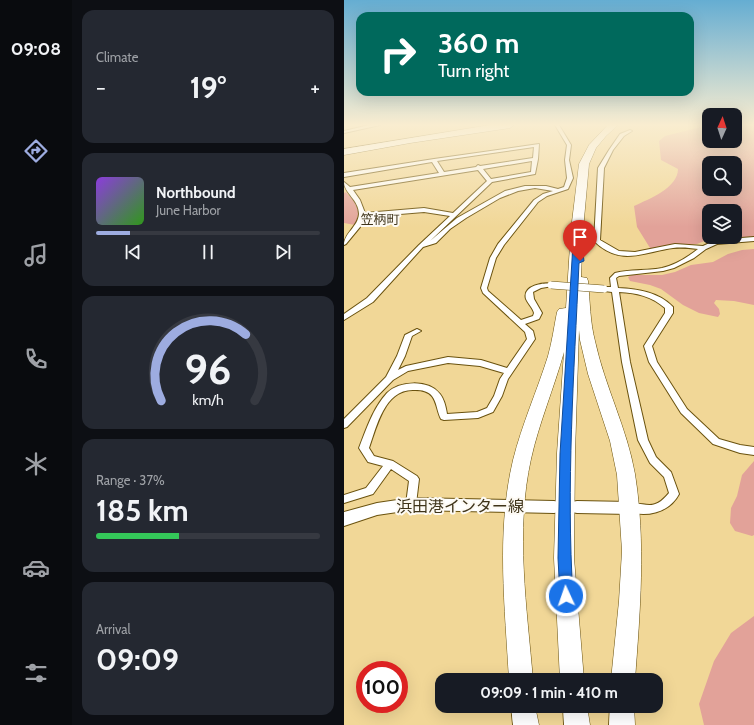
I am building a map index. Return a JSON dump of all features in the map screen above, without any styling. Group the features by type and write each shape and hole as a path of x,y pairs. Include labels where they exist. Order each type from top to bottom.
{"highway":[{"path":"572,673 564,558 566,454 577,230 584,164 586,159"},
{"path":"577,230 588,340 596,374 619,441 626,475 630,508 632,552 630,601 624,673"},
{"path":"521,673 515,573 515,506 522,461 533,421 560,340 565,305 574,284"},
{"path":"524,713 526,725"},
{"path":"576,713 577,725"},
{"path":"622,713 622,725"}],"main road":[{"name":"浜田港インター線","path":"344,519 377,509 411,504 554,507"},
{"path":"577,508 630,508"}],"street":[{"path":"344,175 442,159"},
{"path":"344,318 349,313 370,300 420,246 490,181 532,174 536,159 349,189"},
{"path":"411,504 414,479 404,470 390,464 371,459 364,448 383,404 391,393 407,387 420,387 431,390 437,397 444,417 478,415 490,410 509,372 531,339 529,331 485,292 484,288 493,258 501,244 536,201 551,192 566,188 570,178 567,159"},
{"path":"606,159 601,168 597,241 615,251 636,254 650,253 662,248 676,246 704,248"},
{"path":"434,160 442,174"},
{"path":"478,168 490,181"},
{"path":"344,184 361,205 362,215 358,226 344,242"},
{"path":"420,246 431,244 438,240 447,229 502,194 528,186 547,187 558,190"},
{"path":"362,215 424,210 455,215"},
{"path":"630,508 651,510 666,504 674,494 668,475 654,460 643,440 626,362 613,278 617,274 661,270 672,267 716,242 754,239"},
{"path":"520,323 536,317 538,313 536,306 530,300 529,295 532,290 539,286 551,285 604,289 654,295 669,307 669,313 648,346 653,362 684,411 716,442 740,449 754,451"},
{"path":"390,378 409,335 417,331"},
{"path":"344,425 390,378 406,369 448,360 481,363 509,372"},
{"path":"344,499 369,491 390,464"}],"shaded area":[{"path":"661,159 702,159 702,196 742,196 742,159 754,159 754,237 742,237 742,204 702,204 702,242 697,244 661,247 656,249 650,248 637,227 634,206 662,192 668,187 677,176 678,169"},
{"path":"346,192 354,201 359,212 355,225 344,223 344,193"},
{"path":"754,249 754,305 734,301 716,300 714,303 719,309 720,314 718,317 699,313 683,305 661,289 630,281 628,277 632,275 662,275 675,272 691,265 713,262 728,254 742,250"},
{"path":"754,461 754,535 752,536 735,531 730,523 731,508 737,496 742,475"},
{"path":"754,616 754,725 704,725 699,704 714,661 731,633"}],"district":[{"name":"笠柄町","path":"380,219"}],"route":[{"path":"566,596 564,558 566,454 577,230 580,261"}]}
